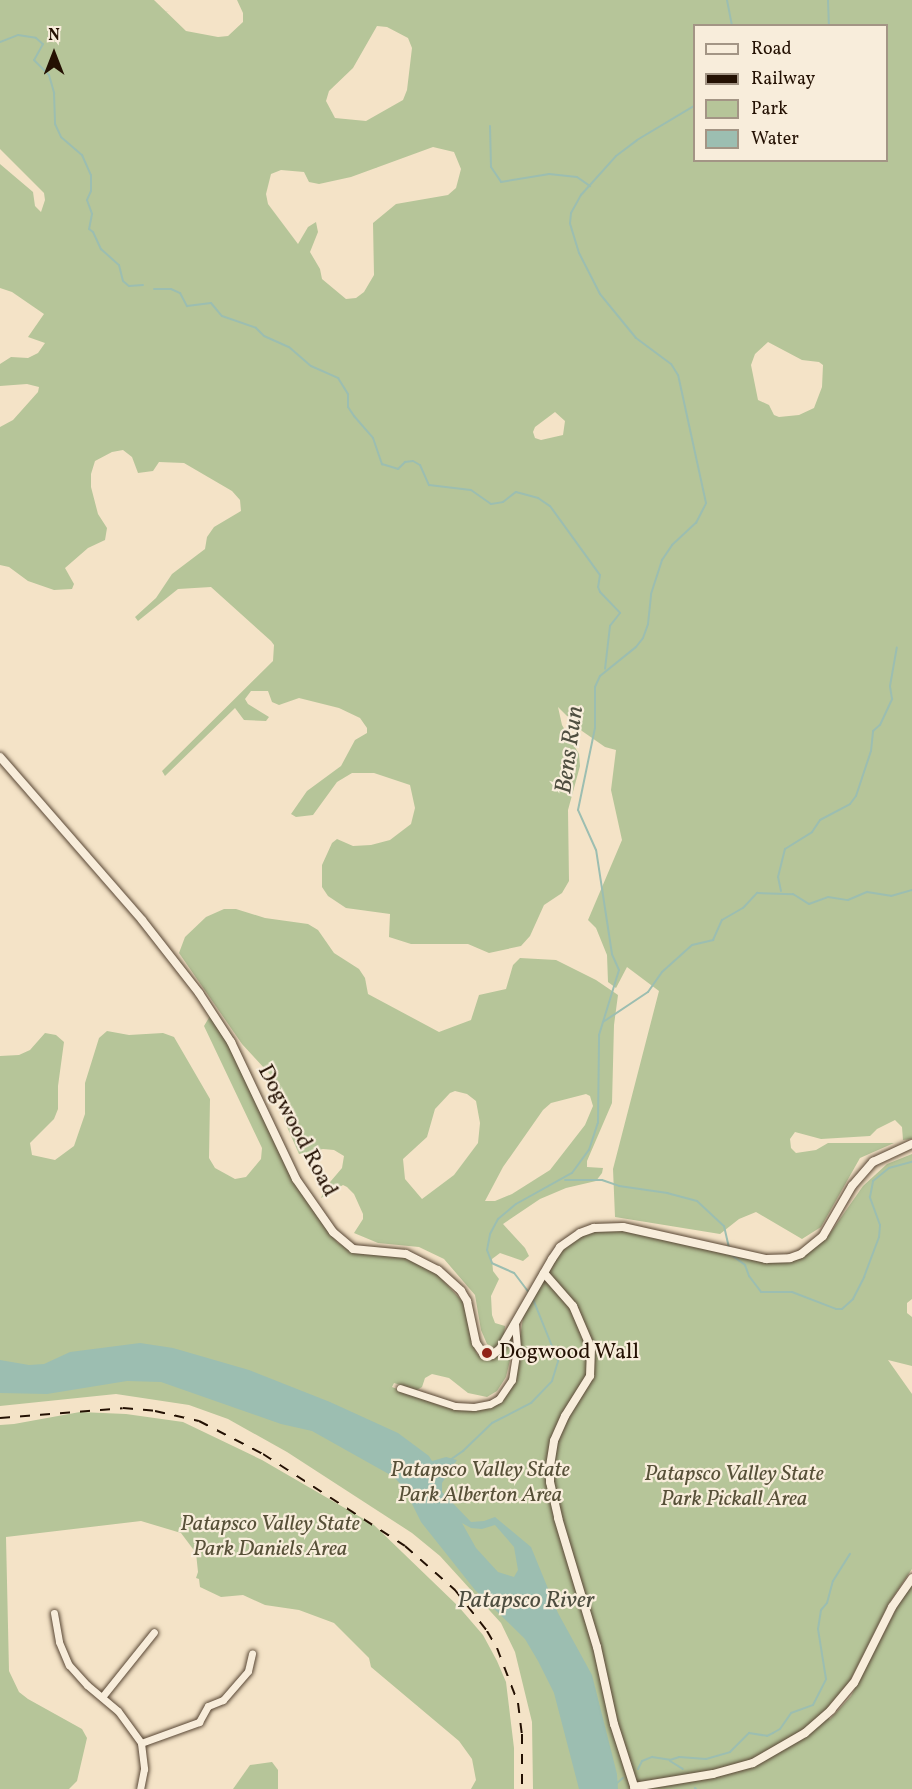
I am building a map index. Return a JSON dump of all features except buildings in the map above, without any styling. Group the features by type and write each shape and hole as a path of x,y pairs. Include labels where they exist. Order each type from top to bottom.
{"street":[{"name":"Dogwood Road","path":"0,757 142,920 205,1001 231,1042 296,1179 333,1232 353,1249 414,1257 451,1280 467,1301 476,1343 484,1355 496,1353 560,1247 580,1233 594,1228 623,1227 780,1260 801,1254 823,1236 862,1172 886,1154 912,1144"},
{"path":"544,1273 573,1306 591,1348 590,1376 565,1416 554,1441 550,1482 558,1518 597,1647 614,1724 635,1788 713,1773 753,1762 805,1733 841,1701 854,1683 892,1607 912,1578"},
{"path":"400,1388 455,1406 474,1407 490,1404 499,1398 512,1380 518,1347 515,1325"},
{"path":"54,1613 59,1642 69,1665 128,1722 141,1743 144,1769 140,1789"},
{"path":"102,1697 154,1632"},
{"path":"141,1743 199,1722 208,1706 228,1695 248,1671 252,1653"}],"green space":[{"path":"0,0 154,0 186,31 218,37 228,36 243,22 243,13 237,0 912,0 912,1139 903,1140 902,1127 895,1120 877,1129 870,1136 821,1139 795,1132 790,1139 791,1148 796,1153 816,1150 828,1143 894,1143 860,1158 821,1227 802,1239 756,1212 739,1219 720,1234 615,1217 613,1169 659,991 627,967 616,988 608,982 607,955 596,928 588,920 622,840 611,790 616,750 605,747 582,731 558,707 562,725 579,754 580,766 568,810 569,881 562,893 544,905 530,936 521,946 489,953 468,944 411,944 389,937 390,914 346,908 328,896 322,887 322,865 332,843 337,839 353,846 371,845 390,840 411,824 415,808 410,785 374,773 352,773 337,782 313,815 296,817 291,814 307,791 341,766 355,740 367,733 367,728 360,718 339,708 299,698 279,705 272,702 268,691 251,691 245,699 248,704 269,717 266,721 244,720 235,708 165,776 162,771 273,661 274,645 271,641 211,587 178,589 138,621 135,617 156,598 172,574 205,549 207,537 214,527 241,511 240,500 232,491 184,463 159,462 153,471 138,473 132,457 123,450 112,452 95,461 91,474 91,487 98,514 107,528 105,540 88,548 65,568 74,584 72,589 54,590 28,581 9,567 0,565 0,427 13,420 38,392 39,387 27,384 0,386 0,364 11,357 28,358 38,353 45,343 28,337 44,314 12,292 0,288 0,164 33,192 35,206 41,212 45,200 44,193 0,149","holes":["377,26 387,27 408,38 412,48 407,90 403,100 366,121 335,118 326,101 329,91 353,68","433,147 454,152 461,169 456,188 448,195 396,204 373,223 374,275 364,292 356,298 346,299 322,279 320,269 310,252 318,232 316,222 308,227 298,244 268,204 266,194 271,174 281,170 304,172 309,182 319,184 351,177","768,342 802,360 819,362 823,365 822,387 814,408 799,415 779,417 774,415 769,405 758,400 751,365 755,354","555,412 565,421 563,435 541,440 535,438 533,432 535,427"]},
{"path":"224,909 236,909 265,918 308,924 318,930 334,953 359,969 365,978 368,994 439,1032 471,1020 479,995 506,989 513,965 520,958 556,960 596,980 618,995 614,1025 612,1103 587,1161 587,1167 603,1168 602,1173 596,1181 566,1188 540,1199 503,1224 525,1248 529,1256 523,1261 500,1253 492,1259 493,1271 499,1279 491,1296 492,1315 495,1323 505,1326 504,1336 495,1348 487,1344 481,1330 475,1295 444,1259 419,1247 378,1243 354,1233 363,1219 363,1214 354,1194 343,1185 321,1198 325,1188 342,1168 344,1156 334,1150 323,1149 299,1154 284,1120 284,1106 276,1081 242,1044 179,953 185,937 206,917","holes":["455,1091 467,1094 476,1101 480,1123 478,1143 454,1175 422,1199 405,1179 403,1159 427,1137 435,1109 450,1093","586,1094 590,1096 593,1106 585,1125 550,1170 512,1194 495,1201 485,1201 503,1167 543,1110 551,1103"]},
{"path":"210,1016 228,1043 330,1234 338,1243 361,1254 405,1257 436,1273 464,1303 472,1343 477,1354 482,1358 498,1356 512,1337 513,1348 506,1377 497,1391 487,1397 468,1393 449,1378 432,1374 425,1378 422,1387 417,1390 394,1383 392,1387 441,1406 456,1409 503,1399 514,1382 523,1317 555,1261 563,1250 580,1236 595,1231 622,1230 764,1262 791,1262 826,1239 863,1186 887,1164 912,1154 912,1299 907,1303 907,1313 912,1317 912,1366 888,1360 912,1394 912,1569 889,1603 850,1681 822,1714 830,1719 851,1696 905,1592 912,1584 912,1789 533,1789 532,1722 515,1652 501,1623 440,1556 412,1533 287,1452 228,1419 189,1405 116,1394 0,1406 0,1056 19,1055 30,1050 45,1033 56,1035 64,1042 58,1086 58,1109 54,1119 30,1143 32,1155 55,1160 74,1146 85,1114 85,1083 99,1038 107,1031 129,1035 163,1033 174,1037 210,1099 209,1158 215,1168 235,1179 246,1177 261,1159 262,1148 204,1026"},
{"name":"Patapsco Valley State Park Daniels Area","path":"80,1412 126,1414 183,1422 262,1460 374,1525 458,1606 483,1635 497,1661 506,1682 514,1748 514,1789 471,1789 476,1780 472,1759 459,1741 371,1667 369,1658 334,1623 299,1610 265,1605 243,1595 221,1597 200,1587 199,1579 196,1578 198,1572 196,1553 181,1533 141,1521 6,1537 9,1671 19,1692 82,1729 87,1738 77,1781 69,1789 0,1789 0,1425"},
{"path":"272,1762 278,1770 278,1789 233,1789 250,1765"}],"water":[{"name":"Patapsco River","path":"140,1343 173,1348 249,1370 330,1402 398,1433 429,1456 432,1461 446,1457 457,1460 442,1483 442,1492 471,1522 495,1517 531,1547 558,1613 592,1675 617,1774 618,1789 579,1789 554,1693 525,1639 475,1590 421,1522 404,1488 394,1477 312,1431 281,1424 161,1382 127,1381 47,1394 0,1393 0,1360 29,1365 44,1364 70,1352","holes":["462,1523 471,1528 482,1529 495,1525 514,1547 518,1570 514,1577 498,1572 476,1548"]}],"waterway":[{"name":"Bens Run","path":"727,0 732,24"},
{"path":"828,0 829,24"},
{"path":"0,42 18,35 36,38 43,44 34,60 49,75 54,93 55,124 61,137 82,155 91,175 91,191 87,200 92,214 89,229 93,232 101,249 119,265 123,281 129,286 143,285"},
{"name":"Bens Run","path":"530,1294 514,1273 492,1263 487,1250 490,1234 498,1219 516,1204 572,1173 589,1150 598,1123 599,1035 619,970 612,954 596,850 578,810 595,728 595,687 600,676 636,647 643,638 648,624 651,594 662,560 672,545 696,523 706,503 678,375 671,364 636,338 600,294 579,253 570,223 571,213 581,195 616,156 637,140 693,107"},
{"path":"490,126 491,167 501,182 549,174 577,177 590,186"},
{"path":"154,289 171,289 180,293 187,306 211,303 222,316 256,328 264,336 289,347 311,366 338,378 348,394 348,407 373,438 382,464 398,469 405,462 413,461 420,465 429,485 471,490 491,504 503,502 516,492 538,498 550,506 600,575 598,587 600,592 620,613 610,626 605,669"},
{"path":"781,891 778,877 785,849 812,832 820,820 850,804 856,796 871,751 873,731 880,725 892,699 890,686 897,648"},
{"path":"603,1022 648,992 662,972 692,945 713,940 722,920 743,908 757,893 793,894 809,904 828,897 848,900 867,892 891,896 912,890"},
{"path":"730,1254 745,1265 749,1276 761,1292 792,1292 836,1309 842,1309 853,1299 879,1237 880,1225 870,1197 873,1181 889,1168 912,1162"},
{"path":"565,1180 602,1180 619,1186 667,1193 697,1201 724,1226 729,1248"},
{"name":"Bens Run","path":"450,1460 463,1451 492,1423 531,1403 552,1381 558,1361 533,1299"},
{"path":"638,1769 642,1761 652,1757 670,1760 679,1757 706,1759 730,1752 749,1733 767,1736 780,1729 791,1713 813,1705 826,1679 818,1629 821,1610 827,1603 833,1581 850,1554"},
{"path":"670,1761 683,1769"},
{"path":"616,1784 623,1778"}],"railway":[{"path":"0,1418 123,1408 155,1411 199,1421 263,1454 405,1546 455,1590 487,1631 497,1648 518,1703 522,1734 522,1789"}],"place":[{"name":"Dogwood Wall","path":"487,1353"}],"park label":[{"name":"Patapsco Valley State Park Alberton Area","path":"480,1482"},
{"name":"Patapsco Valley State Park Pickall Area","path":"734,1486"}]}
